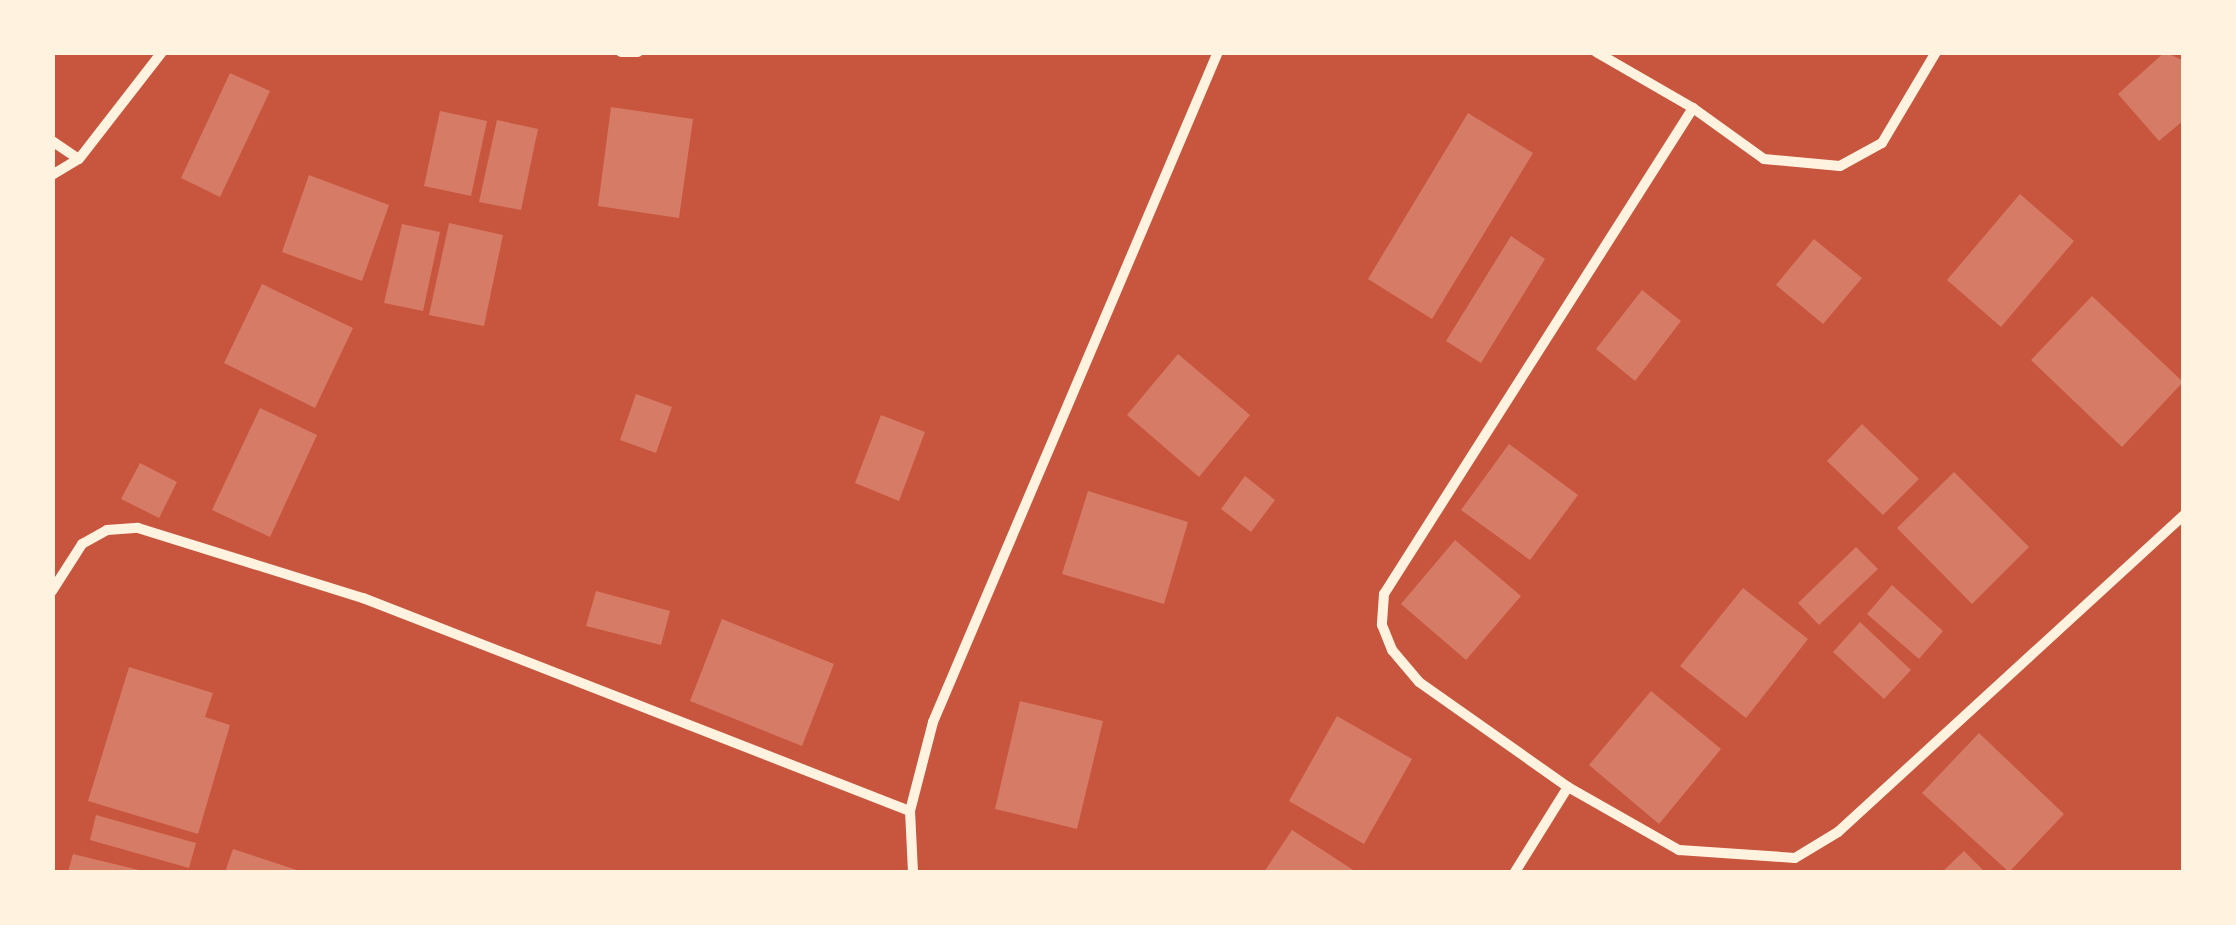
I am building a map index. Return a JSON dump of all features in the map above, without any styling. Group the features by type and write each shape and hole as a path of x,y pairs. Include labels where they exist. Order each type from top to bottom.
{"street":[{"path":"52,175 80,159 162,52"},
{"path":"621,52 638,52"},
{"path":"913,872 910,812 933,722 1218,52"},
{"path":"1596,52 1693,108 1764,159 1840,166 1882,142 1936,52"},
{"path":"1693,108 1384,594 1382,625 1392,650 1419,682 1568,788 1678,850 1795,858 1838,832 2184,516"},
{"path":"52,141 80,159"},
{"path":"52,590 82,544 107,530 138,528 363,598 910,812"},
{"path":"1515,872 1568,788"}],"building":[{"path":"2165,52 2184,61 2184,120 2159,141 2118,94"},
{"path":"230,73 270,91 220,197 181,178"},
{"path":"611,107 693,119 679,218 598,206"},
{"path":"440,111 487,121 471,196 424,186"},
{"path":"1468,113 1533,153 1432,319 1368,279"},
{"path":"497,120 538,129 521,210 479,202"},
{"path":"309,175 389,205 362,281 282,252"},
{"path":"2020,194 2074,241 2001,327 1947,280"},
{"path":"449,223 503,235 484,326 429,315"},
{"path":"402,224 440,232 423,311 384,303"},
{"path":"1511,236 1545,259 1481,363 1446,341"},
{"path":"1814,239 1862,278 1823,324 1776,285"},
{"path":"262,284 353,328 315,408 224,363"},
{"path":"1642,290 1681,321 1635,381 1596,349"},
{"path":"2092,296 2183,382 2122,447 2031,360"},
{"path":"1178,354 1250,415 1199,477 1127,415"},
{"path":"636,394 672,407 656,453 620,440"},
{"path":"260,408 317,435 270,537 212,510"},
{"path":"881,415 925,432 899,501 855,483"},
{"path":"1862,424 1919,479 1883,515 1827,461"},
{"path":"1509,444 1578,495 1530,560 1461,510"},
{"path":"140,463 177,482 159,518 121,499"},
{"path":"1954,472 2029,547 1972,604 1897,528"},
{"path":"1245,476 1275,500 1251,532 1221,509"},
{"path":"1088,491 1188,522 1164,604 1062,574"},
{"path":"1455,540 1521,596 1466,660 1401,604"},
{"path":"1856,547 1878,569 1819,625 1798,603"},
{"path":"1892,585 1943,631 1919,659 1867,614"},
{"path":"1743,588 1808,639 1746,718 1680,666"},
{"path":"596,591 670,611 661,645 586,626"},
{"path":"722,619 834,664 802,746 690,701"},
{"path":"1860,622 1911,670 1884,699 1833,652"},
{"path":"129,667 213,693 205,717 230,725 198,834 88,801"},
{"path":"1651,691 1721,749 1659,824 1589,765"},
{"path":"1020,701 1103,721 1077,829 995,809"},
{"path":"1337,716 1412,759 1364,844 1289,801"},
{"path":"1979,733 2064,814 2009,872 1922,793"},
{"path":"96,815 196,843 189,868 90,840"},
{"path":"1292,830 1356,872 1264,872"},
{"path":"233,849 303,872 225,872"},
{"path":"1964,851 1985,872 1942,872"},
{"path":"73,854 143,871 143,872 68,872"}]}
